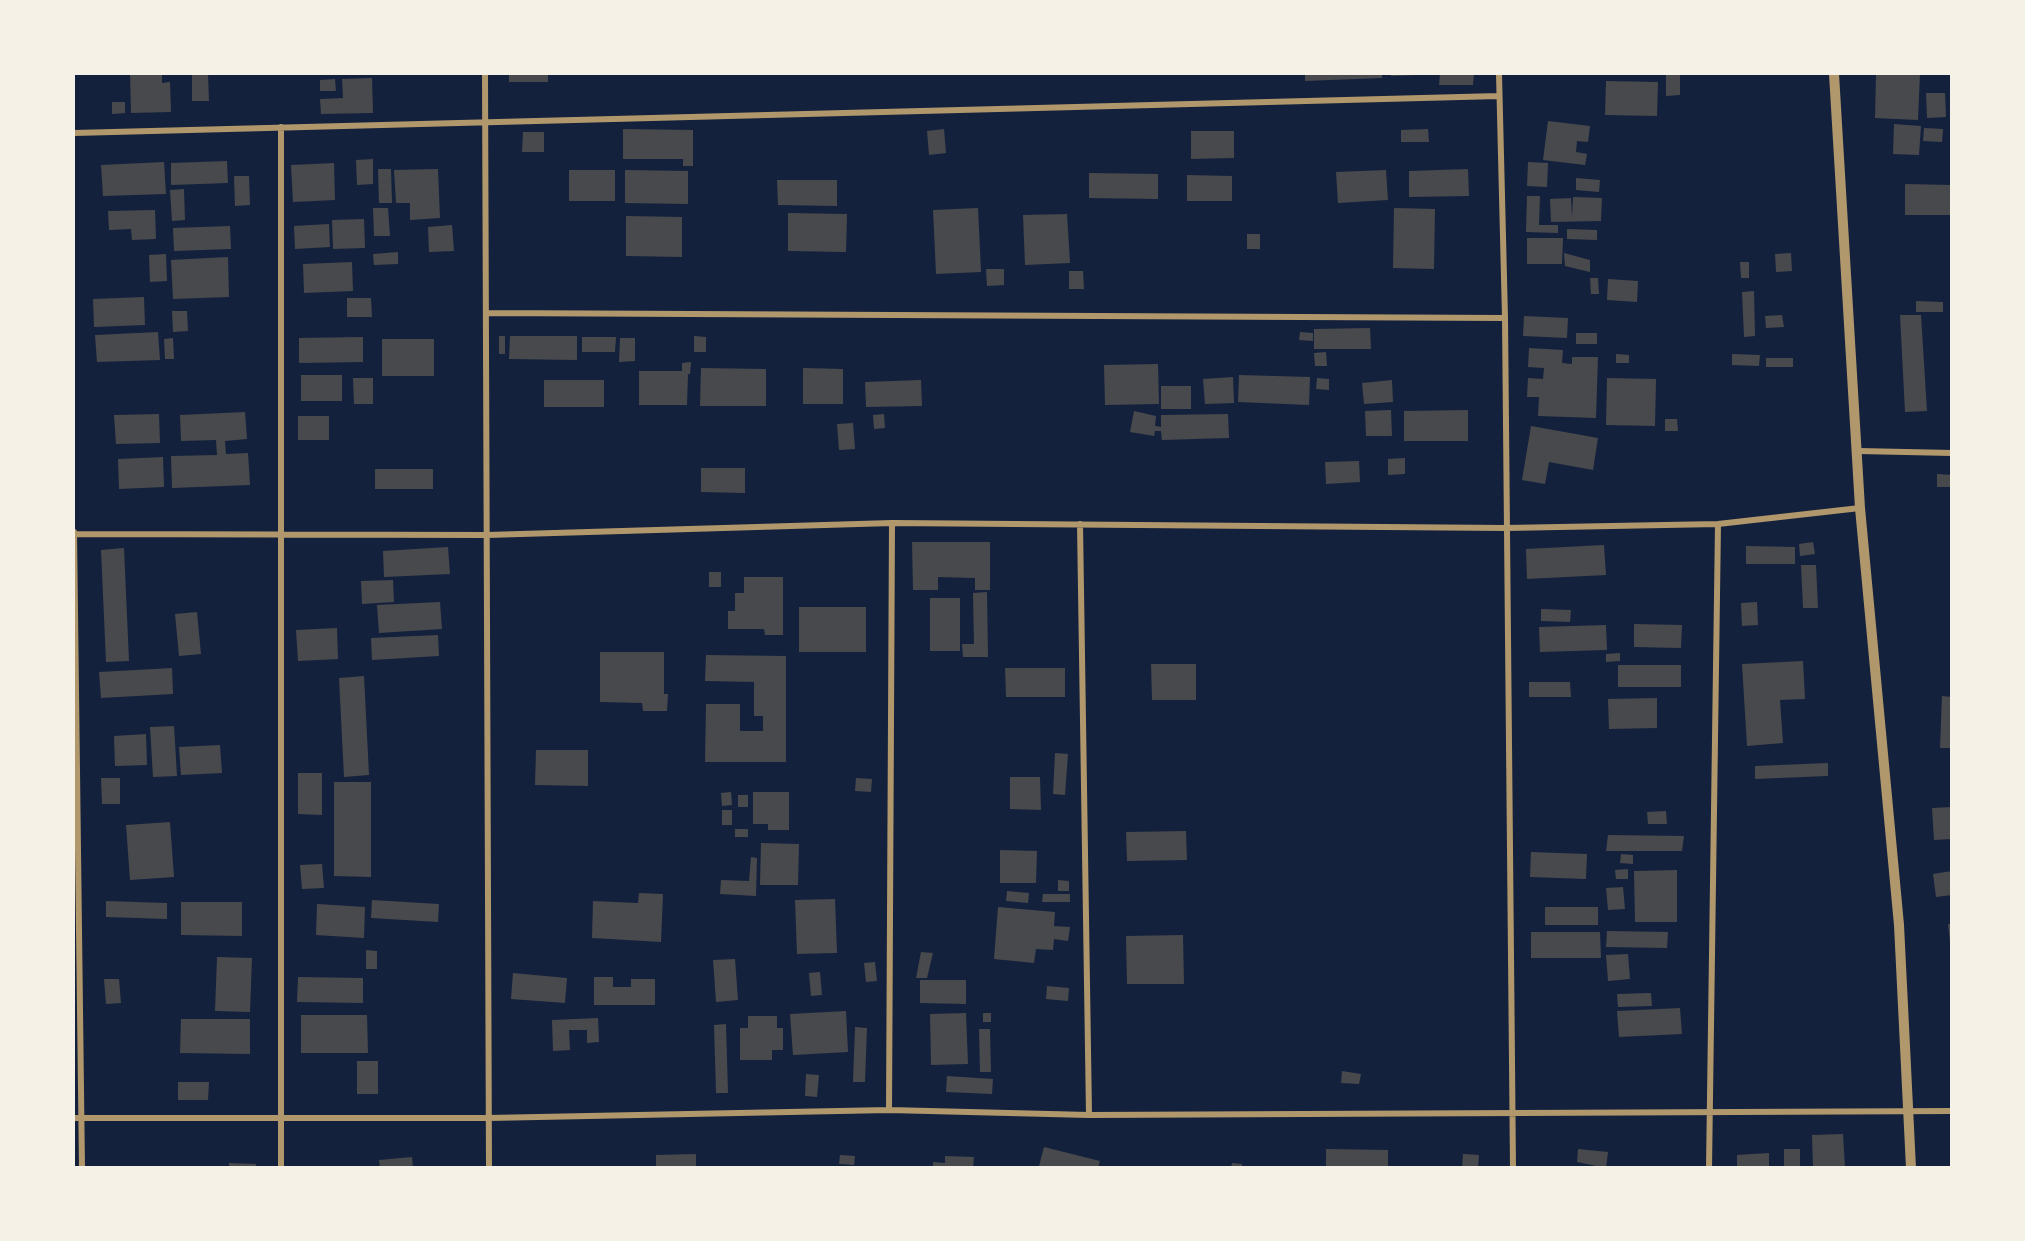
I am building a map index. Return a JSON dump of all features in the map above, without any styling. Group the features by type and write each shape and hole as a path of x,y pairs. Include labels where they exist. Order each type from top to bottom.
{"street":[{"path":"485,74 489,1167"},
{"path":"1499,74 1505,318 1513,1167"},
{"path":"1834,74 1859,451 1860,508 1899,925 1911,1167"},
{"path":"74,133 1498,96"},
{"path":"281,127 283,534 281,1167"},
{"path":"487,313 1505,318"},
{"path":"1859,451 1952,453"},
{"path":"82,1167 74,532 487,535 892,523 1506,528 1718,524 1860,508"},
{"path":"889,1110 892,523"},
{"path":"1080,524 1089,1115"},
{"path":"1709,1167 1718,524"},
{"path":"74,1118 488,1118 889,1110 1089,1115 1952,1111"}],"building":[{"path":"130,74 162,74 162,83 170,82 171,112 131,113"},
{"path":"192,74 208,74 209,101 192,101"},
{"path":"509,74 548,74 548,82 509,82"},
{"path":"1305,74 1382,74 1382,78 1305,81"},
{"path":"1391,74 1417,74 1417,75 1391,76"},
{"path":"1440,74 1474,74 1473,85 1439,85"},
{"path":"1666,74 1680,74 1680,95 1666,96"},
{"path":"1876,74 1920,74 1918,120 1875,118"},
{"path":"372,78 373,113 321,114 320,99 343,98 342,79"},
{"path":"335,79 336,91 320,91 320,80"},
{"path":"1606,81 1658,82 1657,116 1605,115"},
{"path":"1926,93 1945,93 1946,117 1927,118"},
{"path":"112,102 125,102 125,113 112,114"},
{"path":"1548,121 1590,126 1588,142 1577,141 1576,152 1587,154 1585,165 1543,160"},
{"path":"1894,124 1921,126 1919,155 1893,154"},
{"path":"1924,128 1943,129 1942,142 1923,141"},
{"path":"623,129 693,130 693,166 683,166 683,159 623,159"},
{"path":"944,129 946,153 929,155 927,131"},
{"path":"1428,129 1429,142 1401,142 1401,130"},
{"path":"1191,131 1234,131 1234,158 1191,159"},
{"path":"523,132 544,132 544,152 522,152"},
{"path":"373,159 373,184 357,185 356,160"},
{"path":"227,161 228,183 171,185 171,163"},
{"path":"164,162 166,194 103,196 101,165"},
{"path":"1528,162 1548,163 1547,187 1527,186"},
{"path":"334,163 335,200 293,202 291,165"},
{"path":"378,169 391,169 392,203 379,203"},
{"path":"438,169 440,218 410,220 410,203 396,203 394,170"},
{"path":"1468,169 1469,196 1409,197 1409,171"},
{"path":"569,170 615,170 615,201 569,201"},
{"path":"625,170 688,171 688,204 625,203"},
{"path":"1386,170 1388,200 1338,203 1336,172"},
{"path":"1089,173 1158,174 1158,199 1089,198"},
{"path":"1187,175 1232,176 1232,201 1187,201"},
{"path":"234,176 249,176 250,205 235,206"},
{"path":"1576,178 1600,180 1599,192 1576,190"},
{"path":"777,180 837,180 837,206 778,205"},
{"path":"1905,184 1952,185 1952,215 1905,215"},
{"path":"184,189 185,220 172,221 170,190"},
{"path":"1527,196 1540,196 1539,225 1558,225 1558,233 1526,232"},
{"path":"1573,197 1602,198 1601,221 1551,222 1550,199 1571,198 1572,217"},
{"path":"373,208 388,208 390,236 374,236"},
{"path":"978,208 981,272 936,274 933,210"},
{"path":"1394,208 1435,209 1434,269 1393,268"},
{"path":"155,210 156,239 132,240 131,229 109,230 108,211"},
{"path":"788,213 847,214 846,252 788,251"},
{"path":"1067,214 1070,263 1025,265 1023,215"},
{"path":"626,216 682,217 682,257 626,256"},
{"path":"364,219 365,248 333,249 332,220"},
{"path":"329,224 330,247 295,249 294,226"},
{"path":"452,225 454,251 429,252 428,227"},
{"path":"230,226 231,249 174,251 173,228"},
{"path":"1567,229 1597,230 1597,240 1567,239"},
{"path":"1247,234 1260,234 1260,249 1247,249"},
{"path":"1527,238 1563,238 1562,264 1527,264"},
{"path":"398,252 398,264 374,265 373,254"},
{"path":"1564,253 1590,260 1590,272 1565,266"},
{"path":"1791,253 1792,271 1776,272 1775,254"},
{"path":"166,254 167,281 150,282 149,255"},
{"path":"228,257 229,297 173,299 171,260"},
{"path":"352,262 353,291 304,293 303,264"},
{"path":"1740,262 1749,262 1749,278 1741,278"},
{"path":"986,269 1004,269 1004,285 987,286"},
{"path":"1069,271 1083,271 1084,289 1069,289"},
{"path":"1590,278 1598,278 1599,294 1591,294"},
{"path":"1608,279 1638,281 1637,302 1607,300"},
{"path":"1754,291 1755,336 1744,337 1742,292"},
{"path":"144,297 145,325 94,327 93,299"},
{"path":"347,298 371,298 372,317 347,317"},
{"path":"1916,301 1943,302 1943,312 1916,312"},
{"path":"172,311 187,311 188,331 173,332"},
{"path":"1782,315 1784,327 1766,328 1765,316"},
{"path":"1900,315 1921,315 1927,411 1905,412"},
{"path":"1524,316 1568,318 1567,338 1523,336"},
{"path":"1370,328 1371,349 1314,349 1314,329"},
{"path":"158,332 160,360 97,362 95,335"},
{"path":"1300,332 1313,333 1313,341 1299,340"},
{"path":"1576,333 1597,333 1597,344 1576,344"},
{"path":"499,336 505,336 505,354 499,354"},
{"path":"510,336 577,336 577,360 509,359"},
{"path":"694,336 706,337 706,352 694,352"},
{"path":"363,337 363,362 299,363 299,338"},
{"path":"582,337 616,337 615,352 582,352"},
{"path":"173,338 174,359 165,359 164,339"},
{"path":"620,338 635,338 635,361 619,362"},
{"path":"382,339 434,339 434,376 382,376"},
{"path":"1529,348 1563,350 1562,363 1572,364 1572,357 1598,357 1596,418 1538,416 1539,397 1527,397 1528,378 1543,379 1544,368 1528,367"},
{"path":"1326,352 1327,366 1315,366 1314,353"},
{"path":"1616,354 1629,355 1629,363 1616,363"},
{"path":"1732,354 1760,355 1759,366 1732,365"},
{"path":"1766,358 1793,358 1793,367 1766,367"},
{"path":"691,362 690,374 688,374 687,405 639,405 639,371 682,371 682,363"},
{"path":"1158,364 1159,404 1105,405 1104,365"},
{"path":"701,368 766,369 766,406 700,406"},
{"path":"803,368 843,369 843,404 803,404"},
{"path":"301,375 342,375 342,401 301,401"},
{"path":"1239,375 1310,377 1309,405 1238,402"},
{"path":"1233,377 1234,403 1205,404 1203,379"},
{"path":"353,378 373,378 373,404 354,404"},
{"path":"1317,378 1329,379 1329,390 1316,389"},
{"path":"1607,378 1656,379 1655,426 1606,425"},
{"path":"544,380 604,380 604,407 544,407"},
{"path":"921,380 922,406 866,407 865,382"},
{"path":"1392,380 1393,402 1364,404 1362,383"},
{"path":"1161,386 1191,386 1191,409 1161,409"},
{"path":"1391,410 1392,436 1366,436 1365,411"},
{"path":"1468,410 1468,441 1404,441 1404,411"},
{"path":"1134,411 1156,416 1155,426 1161,427 1161,415 1228,414 1229,438 1162,440 1161,431 1155,431 1154,436 1130,432"},
{"path":"245,412 247,439 225,441 226,454 248,453 250,485 172,488 171,456 217,455 216,440 181,441 180,415"},
{"path":"159,414 160,443 116,444 114,415"},
{"path":"884,414 885,428 874,429 873,415"},
{"path":"298,416 329,416 329,440 298,440"},
{"path":"1665,419 1677,419 1678,431 1665,431"},
{"path":"853,423 855,449 839,450 837,424"},
{"path":"1531,426 1598,438 1593,470 1549,462 1545,484 1522,480"},
{"path":"163,457 164,487 119,489 118,459"},
{"path":"1405,458 1405,474 1388,475 1388,459"},
{"path":"1359,461 1360,482 1326,484 1325,462"},
{"path":"701,468 745,468 745,493 701,492"},
{"path":"375,469 433,469 433,489 375,489"},
{"path":"1937,474 1952,475 1952,487 1937,487"},
{"path":"912,542 990,542 990,590 975,590 975,578 938,577 938,590 913,590"},
{"path":"1813,542 1815,554 1800,556 1799,544"},
{"path":"1604,545 1606,575 1527,579 1526,549"},
{"path":"1746,546 1795,547 1795,564 1746,564"},
{"path":"448,547 450,574 384,577 383,551"},
{"path":"124,548 129,661 106,662 101,550"},
{"path":"1801,565 1816,565 1818,608 1803,608"},
{"path":"709,572 721,572 721,587 709,587"},
{"path":"744,577 783,577 783,635 765,635 764,629 728,629 728,611 735,611 735,593 744,593"},
{"path":"393,580 394,602 362,604 361,581"},
{"path":"987,592 988,657 963,657 962,644 974,644 973,593"},
{"path":"930,598 960,598 960,651 930,651"},
{"path":"440,602 442,629 379,633 377,605"},
{"path":"1757,602 1758,625 1742,626 1741,603"},
{"path":"799,607 866,607 866,652 799,652"},
{"path":"1541,609 1571,610 1570,622 1541,621"},
{"path":"197,612 201,654 179,656 175,614"},
{"path":"1634,624 1682,625 1681,648 1634,647"},
{"path":"1606,625 1607,650 1540,652 1539,627"},
{"path":"337,628 338,659 298,661 296,630"},
{"path":"438,635 439,656 372,660 371,638"},
{"path":"600,652 664,652 664,694 668,694 667,711 643,711 642,703 600,702"},
{"path":"1620,653 1620,661 1606,662 1606,654"},
{"path":"706,655 786,656 786,762 705,762 706,704 740,704 740,731 763,731 763,716 754,716 754,682 705,681"},
{"path":"1803,661 1805,699 1780,700 1783,743 1747,746 1742,664"},
{"path":"1151,664 1196,664 1196,700 1152,700"},
{"path":"1618,665 1681,665 1681,687 1618,687"},
{"path":"172,668 173,694 101,698 99,672"},
{"path":"1005,668 1065,668 1065,697 1006,697"},
{"path":"364,676 369,775 344,777 339,678"},
{"path":"1529,682 1570,682 1571,697 1529,697"},
{"path":"1942,696 1952,697 1952,748 1940,748"},
{"path":"1657,698 1657,728 1609,729 1608,699"},
{"path":"174,726 177,776 153,777 150,727"},
{"path":"146,734 147,765 115,766 114,736"},
{"path":"220,745 222,773 181,775 179,747"},
{"path":"536,750 588,750 588,786 535,785"},
{"path":"1055,753 1068,754 1065,795 1053,794"},
{"path":"1828,763 1828,776 1755,779 1755,766"},
{"path":"298,773 322,773 322,815 298,814"},
{"path":"1010,777 1040,777 1041,810 1010,809"},
{"path":"101,778 120,778 120,804 102,804"},
{"path":"856,778 872,779 871,792 855,791"},
{"path":"334,782 371,782 371,877 334,876"},
{"path":"731,792 732,805 722,806 721,793"},
{"path":"753,792 789,792 789,830 768,830 768,824 753,824"},
{"path":"738,795 748,795 748,807 738,807"},
{"path":"1952,807 1952,839 1934,840 1932,808"},
{"path":"722,810 732,810 732,825 722,825"},
{"path":"1666,811 1667,824 1648,824 1647,812"},
{"path":"170,822 174,877 130,880 126,825"},
{"path":"735,829 748,829 748,837 735,837"},
{"path":"1186,831 1187,860 1127,861 1126,832"},
{"path":"1608,835 1684,836 1682,851 1606,851"},
{"path":"761,843 799,844 798,885 760,885"},
{"path":"1000,850 1037,851 1036,883 1000,883"},
{"path":"1531,852 1587,854 1586,879 1530,877"},
{"path":"1621,854 1633,855 1633,864 1620,863"},
{"path":"751,857 757,858 756,896 720,894 721,880 749,881"},
{"path":"322,864 324,888 302,889 300,865"},
{"path":"1628,869 1628,879 1616,879 1615,870"},
{"path":"1677,870 1677,922 1635,922 1634,871"},
{"path":"1952,871 1952,895 1936,897 1933,874"},
{"path":"1058,880 1069,881 1069,891 1058,891"},
{"path":"1623,887 1625,909 1608,910 1606,888"},
{"path":"1007,891 1029,893 1028,903 1006,901"},
{"path":"639,893 663,894 661,942 592,938 593,901 638,903"},
{"path":"1043,894 1070,894 1070,902 1042,902"},
{"path":"835,899 837,953 797,954 795,900"},
{"path":"372,900 439,904 438,922 371,918"},
{"path":"106,901 167,903 167,919 106,917"},
{"path":"181,902 242,902 242,936 181,935"},
{"path":"317,904 365,907 364,938 316,935"},
{"path":"998,907 1055,912 1054,926 1070,927 1068,941 1054,939 1053,950 1036,949 1034,963 994,959"},
{"path":"1545,907 1598,907 1598,925 1545,925"},
{"path":"1948,924 1952,924 1952,942 1950,942"},
{"path":"1607,931 1668,932 1667,948 1606,947"},
{"path":"1531,932 1600,932 1601,958 1531,958"},
{"path":"1183,935 1184,984 1127,984 1126,936"},
{"path":"366,950 377,951 377,969 366,969"},
{"path":"921,952 933,953 927,978 916,978"},
{"path":"1628,954 1630,979 1608,981 1606,955"},
{"path":"217,957 252,958 250,1012 215,1011"},
{"path":"735,959 738,1000 716,1002 713,960"},
{"path":"875,962 877,981 866,982 864,963"},
{"path":"820,972 822,995 811,996 809,973"},
{"path":"513,973 567,978 565,1003 511,999"},
{"path":"298,977 363,978 363,1003 297,1002"},
{"path":"594,977 613,977 613,987 631,987 631,979 655,979 655,1005 594,1005"},
{"path":"104,979 119,979 121,1003 106,1004"},
{"path":"920,980 966,980 966,1004 920,1003"},
{"path":"1047,986 1069,988 1068,1001 1046,999"},
{"path":"1651,993 1652,1006 1618,1007 1617,994"},
{"path":"1680,1008 1682,1034 1619,1037 1617,1011"},
{"path":"846,1011 848,1052 793,1055 790,1014"},
{"path":"966,1013 968,1064 931,1065 930,1014"},
{"path":"983,1013 991,1013 991,1022 983,1022"},
{"path":"301,1015 367,1015 368,1053 301,1053"},
{"path":"748,1016 777,1016 777,1028 783,1028 783,1050 772,1050 772,1060 740,1060 740,1028 748,1028"},
{"path":"598,1018 599,1042 587,1043 587,1030 569,1030 570,1050 553,1051 552,1020"},
{"path":"181,1019 250,1019 250,1054 180,1053"},
{"path":"726,1024 728,1093 716,1093 714,1025"},
{"path":"855,1027 867,1028 865,1082 853,1082"},
{"path":"979,1029 990,1029 991,1072 980,1072"},
{"path":"357,1061 378,1061 378,1094 357,1094"},
{"path":"1342,1071 1361,1074 1359,1084 1341,1083"},
{"path":"806,1074 819,1075 817,1097 805,1096"},
{"path":"947,1076 993,1079 992,1094 946,1092"},
{"path":"178,1082 209,1082 208,1100 178,1100"},
{"path":"1843,1134 1845,1168 1813,1168 1812,1135"},
{"path":"1044,1147 1100,1161 1098,1168 1039,1166"},
{"path":"1326,1149 1388,1150 1388,1168 1326,1168"},
{"path":"1578,1149 1608,1152 1606,1168 1577,1162"},
{"path":"1784,1149 1800,1149 1800,1168 1784,1168"},
{"path":"1769,1153 1769,1168 1737,1168 1737,1155"},
{"path":"696,1154 696,1168 656,1168 656,1155"},
{"path":"1463,1154 1479,1155 1478,1168 1462,1168"},
{"path":"840,1155 855,1156 854,1165 839,1164"},
{"path":"945,1156 974,1157 973,1168 933,1168 933,1162 945,1163"},
{"path":"412,1157 413,1168 380,1168 379,1160"},
{"path":"229,1163 256,1164 256,1168 229,1168"},
{"path":"1232,1163 1242,1164 1242,1168 1231,1168"}]}
